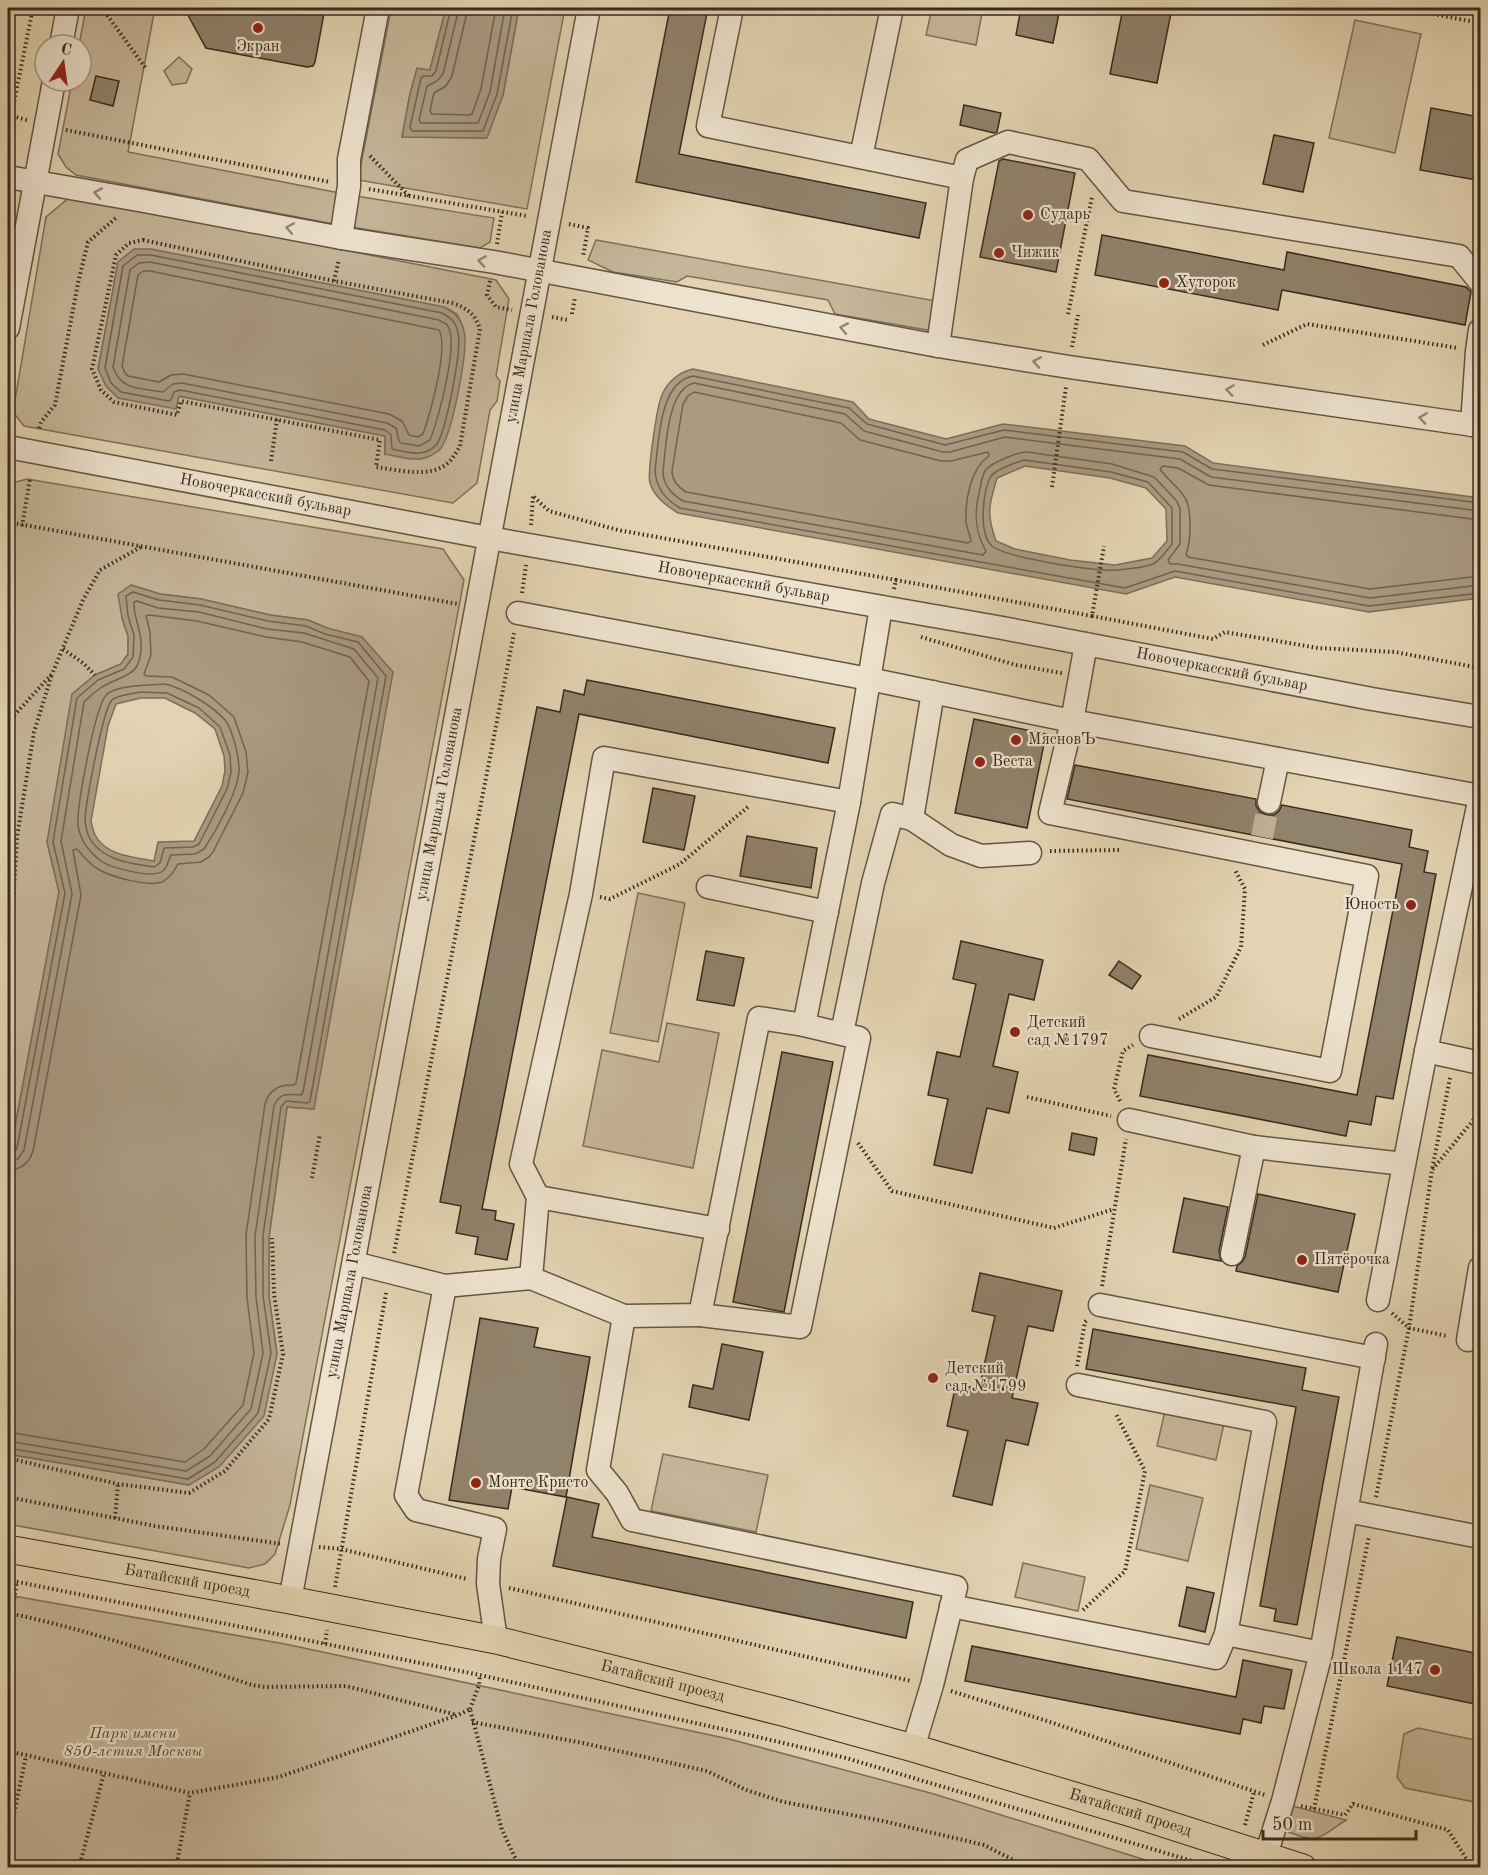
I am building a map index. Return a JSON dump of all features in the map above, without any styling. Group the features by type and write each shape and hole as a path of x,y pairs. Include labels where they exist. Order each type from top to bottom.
{"main road":[{"name":"Батайский проезд","path":"8,1549 496,1640 782,1712 913,1748 1303,1868"}],"street":[{"path":"63,33 68,8"},
{"path":"341,238 349,186 349,159 378,8"},
{"name":"улица Маршала Голованова","path":"290,1600 589,8"},
{"path":"732,8 708,126 962,178"},
{"path":"861,157 892,8"},
{"path":"8,328 52,93"},
{"path":"939,346 962,178 967,160 1008,142 1088,159 1123,201 1459,256 1480,282"},
{"path":"8,177 341,238 540,271 939,346 1068,367 1476,425 1479,340"},
{"name":"Новочеркасский бульвар","path":"8,447 489,538 1086,644 1372,699 1480,717"},
{"path":"804,1025 849,802 881,607"},
{"path":"518,613 869,678 1072,721 1480,797 1426,1051 1377,1300"},
{"path":"1086,644 1072,721 1050,813 1223,847 1261,845 1367,876 1330,1071 1150,1036"},
{"path":"912,819 933,692"},
{"path":"531,1278 538,1197 521,1164 581,894 604,758 849,802"},
{"path":"1269,802 1278,759"},
{"path":"842,1033 873,883 892,814 912,819 951,845 981,856 1030,853"},
{"path":"708,887 827,912"},
{"path":"354,1263 445,1286 531,1278 624,1317 700,1315 800,1327 859,1038 804,1025 759,1018 700,1315"},
{"path":"1426,1051 1480,1064"},
{"path":"1129,1120 1254,1147 1404,1164"},
{"path":"1232,1254 1254,1147"},
{"path":"538,1197 718,1229"},
{"path":"1468,1340 1480,1268"},
{"path":"445,1286 406,1495 416,1510 495,1529 489,1559 488,1584 496,1640"},
{"path":"1100,1305 1375,1351 1321,1653 1283,1801 1266,1855"},
{"path":"624,1317 598,1470 617,1493 632,1520 956,1587 932,1685 913,1748"},
{"path":"951,1606 1216,1658 1226,1634 1265,1422 1078,1385"},
{"path":"1347,1511 1480,1538"},
{"path":"1226,1634 1321,1653"}],"path":[{"path":"8,132 9,115 33,8"},
{"path":"102,8 147,70"},
{"path":"137,8 158,12 159,8"},
{"path":"1402,8 1480,23"},
{"path":"9,115 45,126 214,160"},
{"path":"353,138 409,196"},
{"path":"1068,314 1098,171"},
{"path":"497,244 502,212 527,216"},
{"path":"39,428 55,405 88,242 120,214"},
{"path":"569,224 588,228 583,257"},
{"path":"143,240 452,303 470,310 477,320 480,329 460,446 450,461 436,471 408,472 376,467 380,440 277,419 181,401 177,415 114,402 101,390 92,369 116,255 129,243 143,240"},
{"path":"491,274 488,296 496,306 512,310"},
{"path":"572,314 575,297"},
{"path":"1071,352 1078,315"},
{"path":"551,317 568,320"},
{"path":"1263,345 1307,324 1479,340"},
{"path":"1052,487 1067,377"},
{"path":"271,461 277,419"},
{"path":"22,525 30,479"},
{"path":"331,1609 390,1273 518,613 529,545 533,496 549,511 618,530 896,580"},
{"path":"8,522 458,604"},
{"path":"8,988 17,837 34,732 52,674 83,600 100,570 141,546"},
{"path":"1095,600 1104,546"},
{"path":"1092,616 1213,639 1225,632 1318,648 1395,652 1480,668"},
{"path":"63,649 84,663 95,675"},
{"path":"8,722 52,674"},
{"path":"581,894 610,899 680,864 770,788"},
{"path":"1078,1385 1077,1362 1085,1322 1100,1305 1129,1120 1114,1089 1123,1051 1216,997 1241,947 1245,889 1223,847"},
{"path":"1030,853 1131,850"},
{"path":"1314,1809 1409,1328 1432,1170 1454,1058"},
{"path":"1027,1097 1129,1120"},
{"path":"1432,1170 1480,1112"},
{"path":"843,1121 892,1191 1054,1228 1114,1209"},
{"path":"312,1178 320,1134"},
{"path":"8,1458 118,1484 189,1493 225,1471 269,1419 283,1354 274,1294 272,1238"},
{"path":"1409,1328 1468,1340"},
{"path":"1064,1628 1125,1571 1145,1471 1103,1390"},
{"path":"115,1518 118,1484"},
{"path":"8,1497 155,1526 300,1546 341,1549 932,1685 1047,1721 1283,1801 1345,1815 1353,1804 1448,1830 1471,1866 1475,1868"},
{"path":"8,1580 480,1675 758,1737 846,1758 1216,1868"},
{"path":"8,1639 16,1581"},
{"path":"10,1613 84,1631 252,1685 265,1687 346,1686 458,1715"},
{"path":"480,1675 479,1685 470,1709 472,1722 502,1830 520,1868"},
{"path":"8,1751 190,1793 279,1777 470,1709"},
{"path":"472,1722 707,1771 746,1790 784,1803 883,1821 984,1845 1029,1868"},
{"path":"8,1833 10,1833 26,1756"},
{"path":"79,1868 104,1773"},
{"path":"176,1868 190,1793"}],"green space":[{"path":"86,8 155,8 128,152 340,193 334,224 76,175 66,167 58,154 70,93 93,93 93,33 81,33"},
{"path":"446,8 430,70 417,69 402,137 486,138 503,95 519,8 565,8 527,209 358,180 391,9"},
{"path":"932,8 983,8 976,45 926,35"},
{"path":"1355,20 1421,34 1395,153 1329,138"},
{"path":"179,57 192,69 186,83 172,85 164,71"},
{"path":"71,196 496,280 509,299 496,376 500,381 497,401 490,410 477,483 453,503 24,426 13,412 46,217","holes":["444,307 457,314 460,321 385,454 385,436 178,396 176,408 98,369 107,323"]},
{"path":"356,196 494,218 490,242 480,248 351,227"},
{"path":"596,240 936,301 933,331 835,314 828,300 687,276 677,282 613,272 588,260"},
{"path":"27,479 443,549 464,580 290,1505 275,1554 265,1564 249,1568 8,1524 8,1454 189,1485 277,1354 269,1296 269,1237 287,1107 314,1109 327,628 308,620 270,615 201,599 160,594 131,585 122,618 128,636 128,654 121,664 95,675 47,842 59,892 11,1148 8,1147 8,484"},
{"path":"638,893 685,903 658,1042 610,1033"},
{"path":"667,1023 719,1033 693,1168 583,1146 602,1050 659,1062"},
{"path":"1166,1406 1225,1419 1216,1460 1157,1446"},
{"path":"663,1454 768,1475 756,1532 651,1511"},
{"path":"1150,1485 1203,1498 1188,1561 1136,1549"},
{"path":"1023,1563 1085,1577 1078,1611 1015,1597"},
{"name":"Парк имени 850-летия Москвы","path":"8,1595 285,1644 729,1739 934,1794 1168,1867 8,1867"},
{"path":"1418,1728 1480,1741 1480,1803 1405,1788 1397,1777 1404,1734"},
{"path":"1285,1804 1346,1820 1317,1838 1304,1837 1284,1830"}],"water":[{"path":"446,8 519,8 503,95 487,138 402,137 417,68 430,70"},
{"path":"134,249 151,249 444,307 451,311 463,326 464,355 450,426 441,448 425,458 408,458 385,454 385,436 179,396 176,409 118,398 106,386 98,369 118,262"},
{"path":"693,369 853,402 869,419 946,439 1003,424 1185,446 1213,463 1480,498 1480,598 1369,612 1175,577 1126,594 678,513 658,497 649,477 655,425 662,395 670,382","holes":["1025,466 1110,478 1146,488 1166,509 1167,541 1152,558 1115,565 1070,560 1015,549 996,541 990,509 997,478"]},
{"path":"131,585 160,594 201,599 270,615 308,620 327,628 362,637 393,672 314,1109 287,1107 269,1237 269,1296 277,1354 264,1416 219,1467 189,1485 8,1454 8,1147 11,1148 59,892 47,842 72,694 95,675 121,664 128,654 128,636 118,594","holes":["141,698 165,698 195,713 215,729 224,756 225,771 222,786 194,841 158,842 154,861 129,857 106,847 95,835 91,821 108,726 116,704"]}],"building":[{"name":"Экран","path":"184,8 325,8 315,62 313,66 307,67 206,48"},
{"path":"670,8 708,8 679,154 926,203 919,238 636,182"},
{"path":"1021,8 1060,8 1053,43 1016,35"},
{"path":"1123,8 1172,8 1157,83 1110,74"},
{"path":"96,76 119,81 113,106 90,100"},
{"path":"964,105 1001,113 997,132 960,125"},
{"path":"1431,108 1480,117 1480,153 1476,180 1420,170"},
{"path":"1274,135 1314,143 1303,192 1263,184"},
{"name":"Сударь","path":"1003,159 1075,173 1056,272 980,257 999,161"},
{"path":"1102,235 1284,270 1287,252 1466,287 1471,292 1465,325 1282,290 1278,310 1095,275"},
{"path":"587,680 835,728 828,763 579,714 482,1209 496,1211 495,1220 514,1224 507,1260 475,1254 478,1237 456,1233 461,1206 440,1202 537,707 560,712 564,690 584,695"},
{"path":"974,719 1046,734 1027,828 955,813"},
{"path":"1075,765 1256,799 1256,806 1260,812 1267,815 1274,815 1282,805 1412,830 1409,847 1428,851 1424,872 1436,874 1393,1099 1376,1096 1371,1125 1349,1121 1346,1136 1140,1096 1148,1055 1357,1095 1402,864 1067,799"},
{"path":"653,788 695,796 684,850 643,842"},
{"path":"747,836 817,848 811,888 740,876"},
{"path":"961,941 1043,960 1034,1000 1009,994 993,1066 1018,1072 1009,1113 987,1108 972,1173 934,1165 948,1099 928,1095 937,1052 960,1057 976,984 953,979"},
{"path":"706,951 744,958 734,1006 697,1000"},
{"path":"1119,961 1141,976 1132,989 1109,975"},
{"path":"782,1052 833,1062 784,1312 733,1302"},
{"path":"1072,1133 1097,1138 1094,1155 1069,1150"},
{"path":"1258,1194 1355,1214 1338,1292 1236,1271 1237,1266 1245,1257"},
{"path":"1184,1198 1228,1207 1219,1251 1221,1261 1173,1252"},
{"path":"980,1273 1062,1291 1053,1331 1028,1326 1012,1398 1038,1403 1028,1445 1006,1440 992,1505 953,1496 968,1431 947,1426 956,1384 979,1389 995,1316 972,1311"},
{"path":"480,1318 538,1328 534,1347 590,1357 566,1497 512,1487 508,1509 449,1500"},
{"path":"1093,1329 1306,1368 1302,1390 1339,1397 1297,1625 1274,1621 1276,1609 1260,1606 1296,1407 1086,1369"},
{"path":"722,1344 763,1352 749,1420 689,1407 693,1385 713,1389"},
{"path":"567,1497 599,1504 592,1537 913,1602 906,1638 553,1566"},
{"path":"1187,1587 1214,1593 1205,1632 1179,1626"},
{"name":"Школа 1147","path":"1397,1637 1480,1654 1480,1705 1387,1686"},
{"path":"972,1646 1236,1697 1243,1660 1292,1670 1284,1709 1264,1706 1261,1723 1243,1719 1240,1734 965,1681"}],"tunnel":[{"path":"1262,837 1269,802"}],"place":[{"name":"Экран","path":"258,28"},
{"name":"Сударь","path":"1028,215"},
{"name":"Чижик","path":"999,253"},
{"name":"Хуторок","path":"1164,283"},
{"name":"МясновЪ","path":"1016,740"},
{"name":"Веста","path":"980,762"},
{"name":"Юность","path":"1411,905"},
{"name":"Детский сад №1797","path":"1015,1032"},
{"name":"Пятёрочка","path":"1302,1260"},
{"name":"Детский сад №1799","path":"933,1378"},
{"name":"Монте Кристо","path":"476,1483"},
{"name":"Школа 1147","path":"1435,1670"}]}
